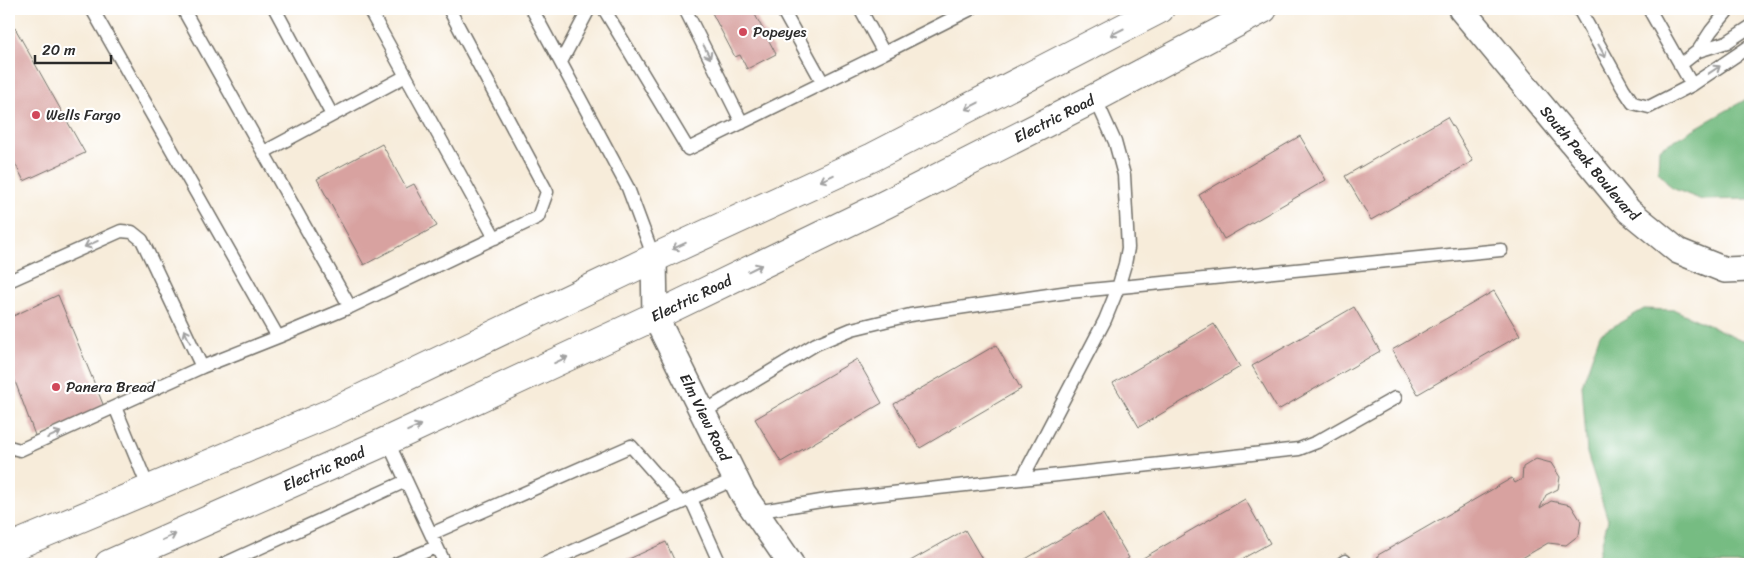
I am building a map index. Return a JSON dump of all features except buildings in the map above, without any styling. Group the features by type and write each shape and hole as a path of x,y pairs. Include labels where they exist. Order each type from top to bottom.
{"main road":[{"path":"9,548 328,414 654,258 873,157 1160,9"},
{"name":"Electric Road","path":"109,564 147,556 388,440 656,316 886,204 1093,99 1263,9"}],"street":[{"name":"South Peak Boulevard","path":"1461,9 1629,211 1678,251 1725,270 1750,269"},
{"name":"Elm View Road","path":"654,258 656,316 736,479 755,512 791,564"}],"lane":[{"path":"92,9 278,337"},
{"path":"183,9 350,307"},
{"path":"275,9 332,115"},
{"path":"369,9 495,238"},
{"path":"9,447 20,450 202,367 350,307 538,217 547,192 449,9"},
{"path":"532,9 628,188 654,258"},
{"path":"561,62 589,9"},
{"path":"604,9 688,150 971,9"},
{"path":"685,9 742,122"},
{"path":"782,9 823,83"},
{"path":"860,9 884,53"},
{"path":"1579,9 1633,103 1649,107 1692,85 1750,46"},
{"path":"1649,9 1692,85"},
{"path":"1698,51 1729,9"},
{"path":"1680,64 1698,51 1727,42 1750,27"},
{"path":"264,152 406,76"},
{"path":"1022,479 1105,320 1118,288 1128,248 1125,183 1115,142 1093,99"},
{"path":"9,281 121,231 132,232 142,240 202,367"},
{"path":"702,413 816,344 852,330 910,315 1069,292 1501,250"},
{"path":"755,512 827,500 1299,449 1317,442 1396,398"},
{"path":"115,407 149,489"},
{"path":"388,440 444,564"},
{"path":"431,534 631,446 686,501 720,564"},
{"path":"544,564 736,479"},
{"path":"224,564 406,480"},
{"path":"396,564 436,547"}],"green space":[{"path":"1750,97 1750,199 1702,200 1672,188 1658,171 1659,149"},
{"path":"1644,309 1675,310 1742,340 1750,339 1750,564 1596,564 1608,520 1587,453 1582,385 1600,334"}],"place":[{"name":"Popeyes","path":"743,32"},
{"name":"Wells Fargo","path":"36,115"},
{"name":"Panera Bread","path":"56,387"}]}
